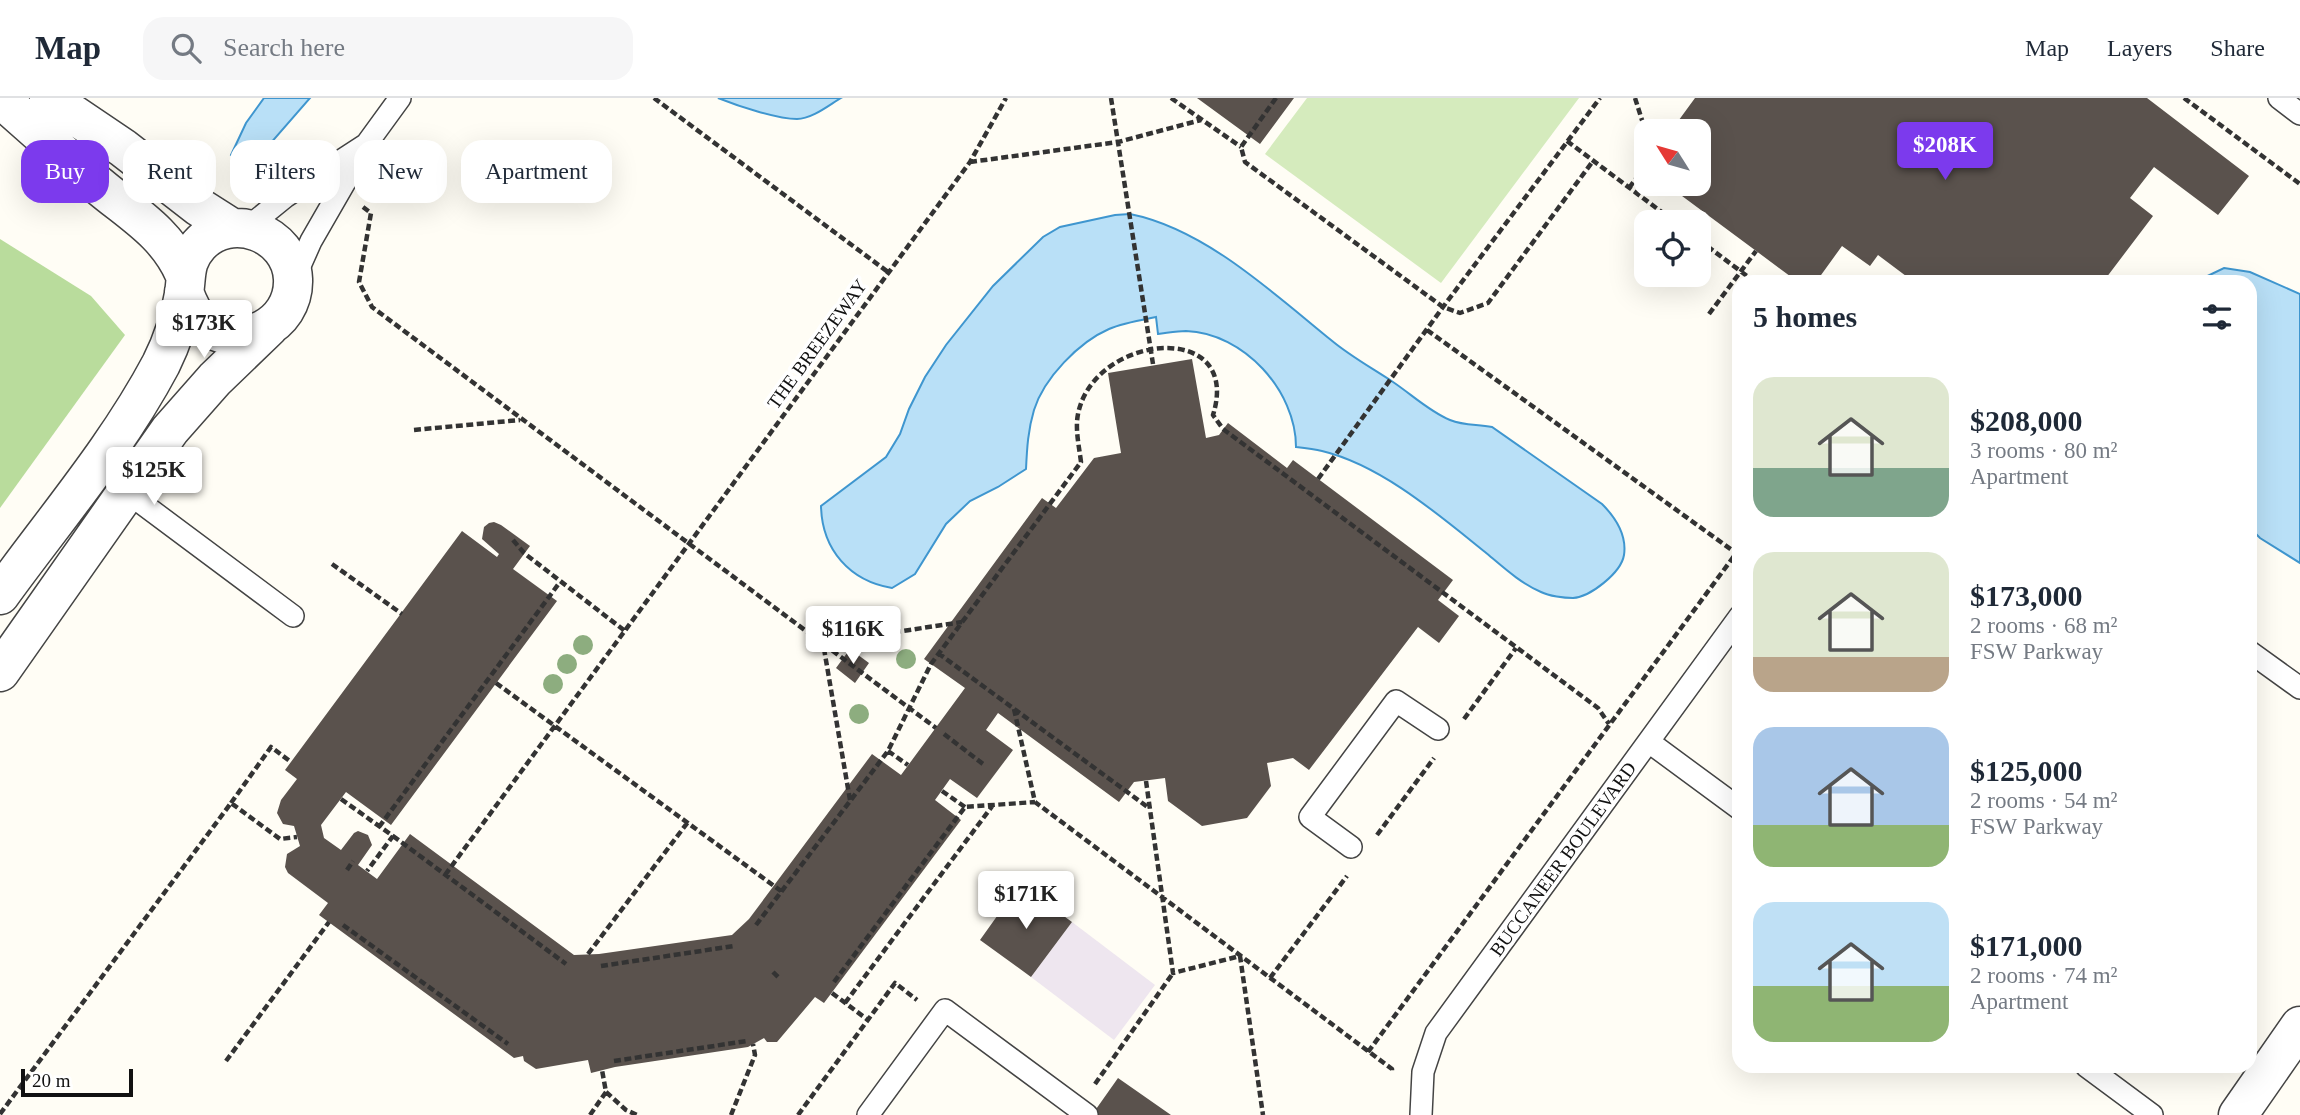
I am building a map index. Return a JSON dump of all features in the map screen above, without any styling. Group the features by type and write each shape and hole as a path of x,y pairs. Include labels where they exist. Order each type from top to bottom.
{"street":[{"path":"0,98 164,239 175,254 190,308 201,322 216,332 233,337 250,336 267,329 280,317"},
{"path":"0,672 170,430 215,379 280,317 290,300 293,281 291,266 274,241 261,232 239,228 215,218 123,148 49,98"},
{"path":"0,595 121,432 162,363 176,329 190,257 201,243 215,233 239,228"},
{"path":"2238,1115 2300,1026"}],"lane":[{"path":"369,140 400,98"},
{"path":"2279,98 2300,114"},
{"path":"239,228 354,151"},
{"path":"293,281 311,242 354,167"},
{"path":"128,493 293,616"},
{"name":"BUCCANEER BOULEVARD","path":"1421,1115 1423,1072 1436,1033 1732,627"},
{"path":"2257,657 2300,688"},
{"path":"1358,853 1310,817 1396,701 1447,729"},
{"path":"1649,742 1732,803"},
{"path":"868,1115 946,1010 1082,1111"},
{"path":"2095,1073 2152,1115"}],"path":[{"path":"654,98 888,272"},
{"name":"THE BREEZEWAY","path":"445,875 970,162 1006,98"},
{"path":"1111,98 1153,364"},
{"path":"1171,98 1241,147 1245,162 1443,307 1460,313 1488,303 1593,161"},
{"path":"1241,147 1276,98"},
{"path":"1318,479 1600,98"},
{"path":"1635,98 1642,119"},
{"path":"2184,98 2300,184"},
{"path":"970,162 1118,142 1201,120"},
{"path":"1567,141 1659,210"},
{"path":"1629,188 1634,181"},
{"path":"357,203 370,213 359,282 372,307 936,728"},
{"path":"1711,249 1746,275"},
{"path":"1738,275 1756,251"},
{"path":"1709,314 1732,283"},
{"path":"1427,330 1732,547"},
{"path":"756,925 888,751 931,663 1081,462 1076,424 1083,397 1092,381 1115,361 1152,348 1188,350 1201,356 1212,370 1217,384 1217,401 1213,415 1223,429 1598,708 1609,724"},
{"path":"414,430 521,420"},
{"path":"513,540 524,553 625,631"},
{"path":"1368,1052 1732,559"},
{"path":"332,564 402,614"},
{"path":"379,827 560,582"},
{"path":"823,643 962,622"},
{"path":"823,643 850,801"},
{"path":"1447,729 1516,648"},
{"path":"939,653 1149,808"},
{"path":"496,682 781,891"},
{"path":"1014,709 1035,802 1392,1069 1392,1078"},
{"path":"944,734 983,764"},
{"path":"0,1114 271,747 291,762"},
{"path":"888,751 908,765"},
{"path":"1270,978 1358,853 1438,752"},
{"path":"1082,1111 1173,973 1146,781"},
{"path":"942,791 965,807 1035,802"},
{"path":"341,799 566,964"},
{"path":"231,803 280,839 297,837"},
{"path":"845,1003 993,805"},
{"path":"834,982 965,807"},
{"path":"588,954 688,822"},
{"path":"367,871 393,836"},
{"path":"347,870 354,861"},
{"path":"226,1061 329,922"},
{"path":"343,925 508,1044"},
{"path":"601,965 734,946"},
{"path":"1173,973 1240,956"},
{"path":"1240,956 1263,1115"},
{"path":"773,972 778,977"},
{"path":"798,1115 895,983"},
{"path":"832,993 868,1020"},
{"path":"614,1061 747,1041"},
{"path":"731,1115 755,1055 753,1044"},
{"path":"602,1070 606,1092 626,1110 637,1115"},
{"path":"590,1115 606,1092"}],"shaded area":[{"path":"1072,922 1155,985 1114,1040 1031,977"}],"green space":[{"path":"1307,98 1579,98 1441,283 1265,154"},
{"path":"0,239 91,296 125,335 0,508"}],"water":[{"path":"264,98 310,98 273,140 238,140 246,123"},
{"path":"718,98 841,98 814,114 797,119 768,114"},
{"path":"1130,214 1185,233 1211,248 1262,283 1346,351 1428,408 1455,422 1492,427 1602,504 1615,521 1624,540 1624,555 1617,569 1604,583 1580,597 1557,596 1533,588 1429,507 1387,479 1344,458 1319,450 1296,447 1294,426 1287,406 1263,369 1228,342 1207,334 1186,331 1158,334 1156,317 1109,329 1086,343 1064,362 1046,386 1034,410 1026,469 970,501 946,524 915,574 892,588 851,571 841,561 827,536 821,506 886,457 900,434 925,377 946,345 993,286 1043,237 1060,227"},
{"path":"2224,268 2257,275 2210,275"},
{"path":"2257,275 2300,294 2300,563 2257,535"}],"building":[{"path":"1197,98 1294,98 1260,144"},
{"path":"1695,98 2147,98 2249,176 2218,215 2154,167 2130,198 2153,216 2108,275 1905,275 1878,255 1870,266 1842,246 1821,275 1789,275 1711,217 1711,210 1701,210 1682,196 1712,196 1712,119 1680,119"},
{"path":"1192,359 1206,438 1219,435 1228,423 1287,468 1293,460 1453,580 1438,600 1459,616 1439,643 1418,627 1309,770 1293,758 1267,763 1271,786 1247,818 1202,826 1168,801 1165,778 1134,782 1119,802 998,713 986,730 1013,750 977,798 950,779 935,800 961,820 824,1003 815,997 777,1042 767,1042 764,1038 748,1047 591,1073 588,1060 536,1069 524,1061 523,1056 514,1058 319,915 328,903 288,873 285,867 287,854 300,846 294,826 283,824 277,813 281,800 297,779 285,770 462,531 497,557 499,554 482,539 484,527 494,522 530,546 513,569 557,601 391,825 346,792 321,825 324,838 341,850 354,833 358,831 368,835 372,845 358,865 377,879 410,834 574,955 599,954 732,935 749,919 872,754 901,775 965,688 924,659 1042,498 1056,508 1094,458 1121,453 1108,373"},
{"path":"850,649 869,663 855,683 836,668"},
{"path":"1020,884 1072,922 1031,977 980,940"},
{"path":"1118,1078 1171,1115 1098,1115 1094,1112"}]}
